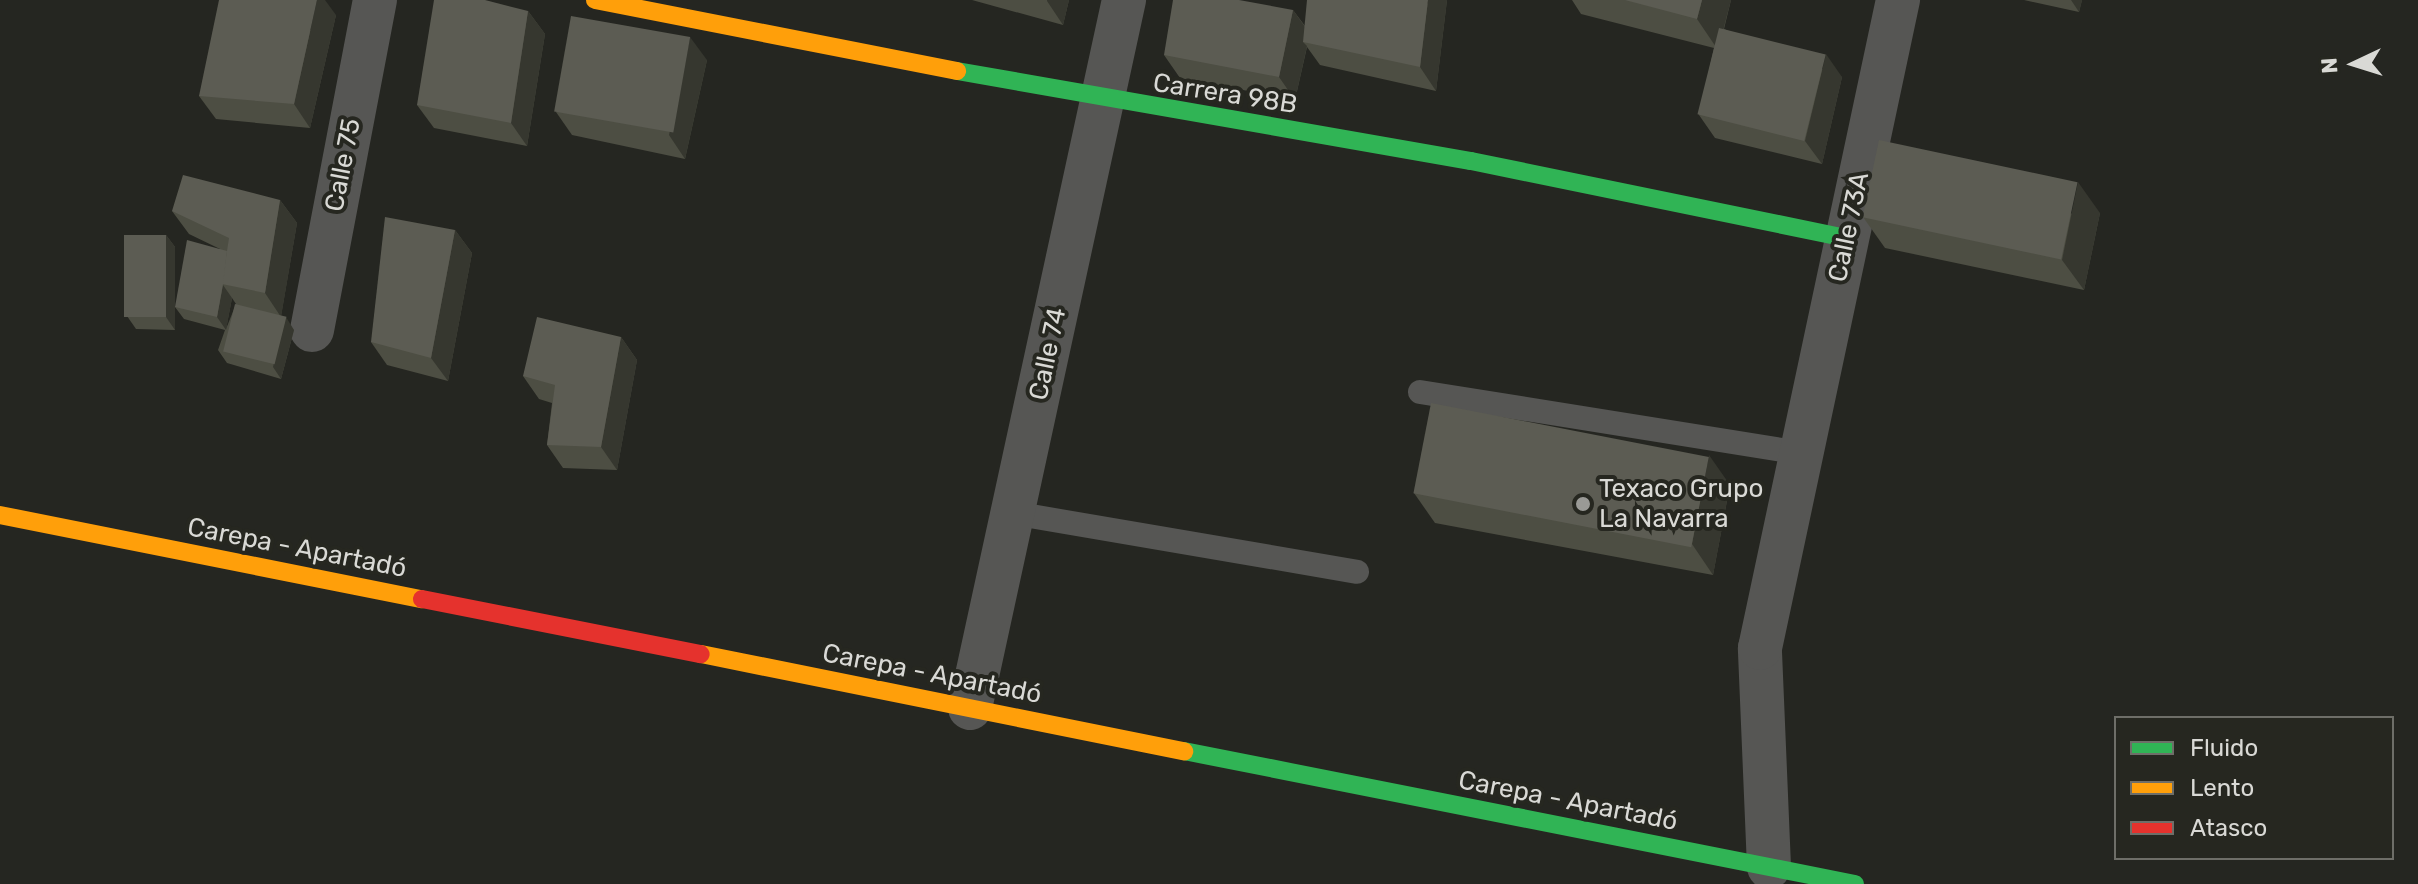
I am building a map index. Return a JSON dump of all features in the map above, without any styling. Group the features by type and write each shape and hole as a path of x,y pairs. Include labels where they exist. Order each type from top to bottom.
{"main road":[{"name":"Carrera 98B","path":"595,0 1103,100 1471,161 1847,238"},
{"name":"Carepa - Apartadó","path":"0,515 1855,884"}],"street":[{"name":"Calle 75","path":"312,330 375,0"},
{"name":"Calle 74","path":"970,708 1124,0"},
{"name":"Calle 73A","path":"1769,867 1760,648 1799,453 1898,0"}],"lane":[{"path":"1420,392 1799,453"},
{"path":"1013,513 1357,572"}],"building":[{"path":"219,0 317,0 294,104 199,96"},
{"path":"434,0 485,0 528,11 511,123 417,105"},
{"path":"1173,0 1239,0 1293,10 1279,77 1164,55"},
{"path":"1307,0 1428,0 1420,67 1303,42"},
{"path":"1625,0 1702,0 1697,19"},
{"path":"571,16 690,37 673,133 554,112"},
{"path":"1719,28 1826,55 1804,141 1697,114"},
{"path":"1879,140 2078,182 2061,259 1863,217"},
{"path":"183,175 280,200 265,293 222,284 229,238 172,211"},
{"path":"385,217 455,230 431,358 371,342"},
{"path":"124,235 166,235 166,317 124,317"},
{"path":"187,240 227,251 217,317 175,307"},
{"path":"235,304 286,317 275,364 223,352"},
{"path":"537,317 621,337 601,447 547,445 555,385 523,376"},
{"name":"Texaco Grupo La Navarra","path":"1431,403 1709,457 1691,547 1413,493"}],"traffic: fast":[{"path":"957,71 1471,161 1847,238"},
{"path":"1184,751 1855,884"}],"traffic: slow":[{"path":"595,0 957,71"},
{"path":"0,515 422,599"},
{"path":"701,654 1184,751"}],"traffic: jam":[{"path":"422,599 701,654"}],"place":[{"name":"Texaco Grupo La Navarra","path":"1583,504"}]}
